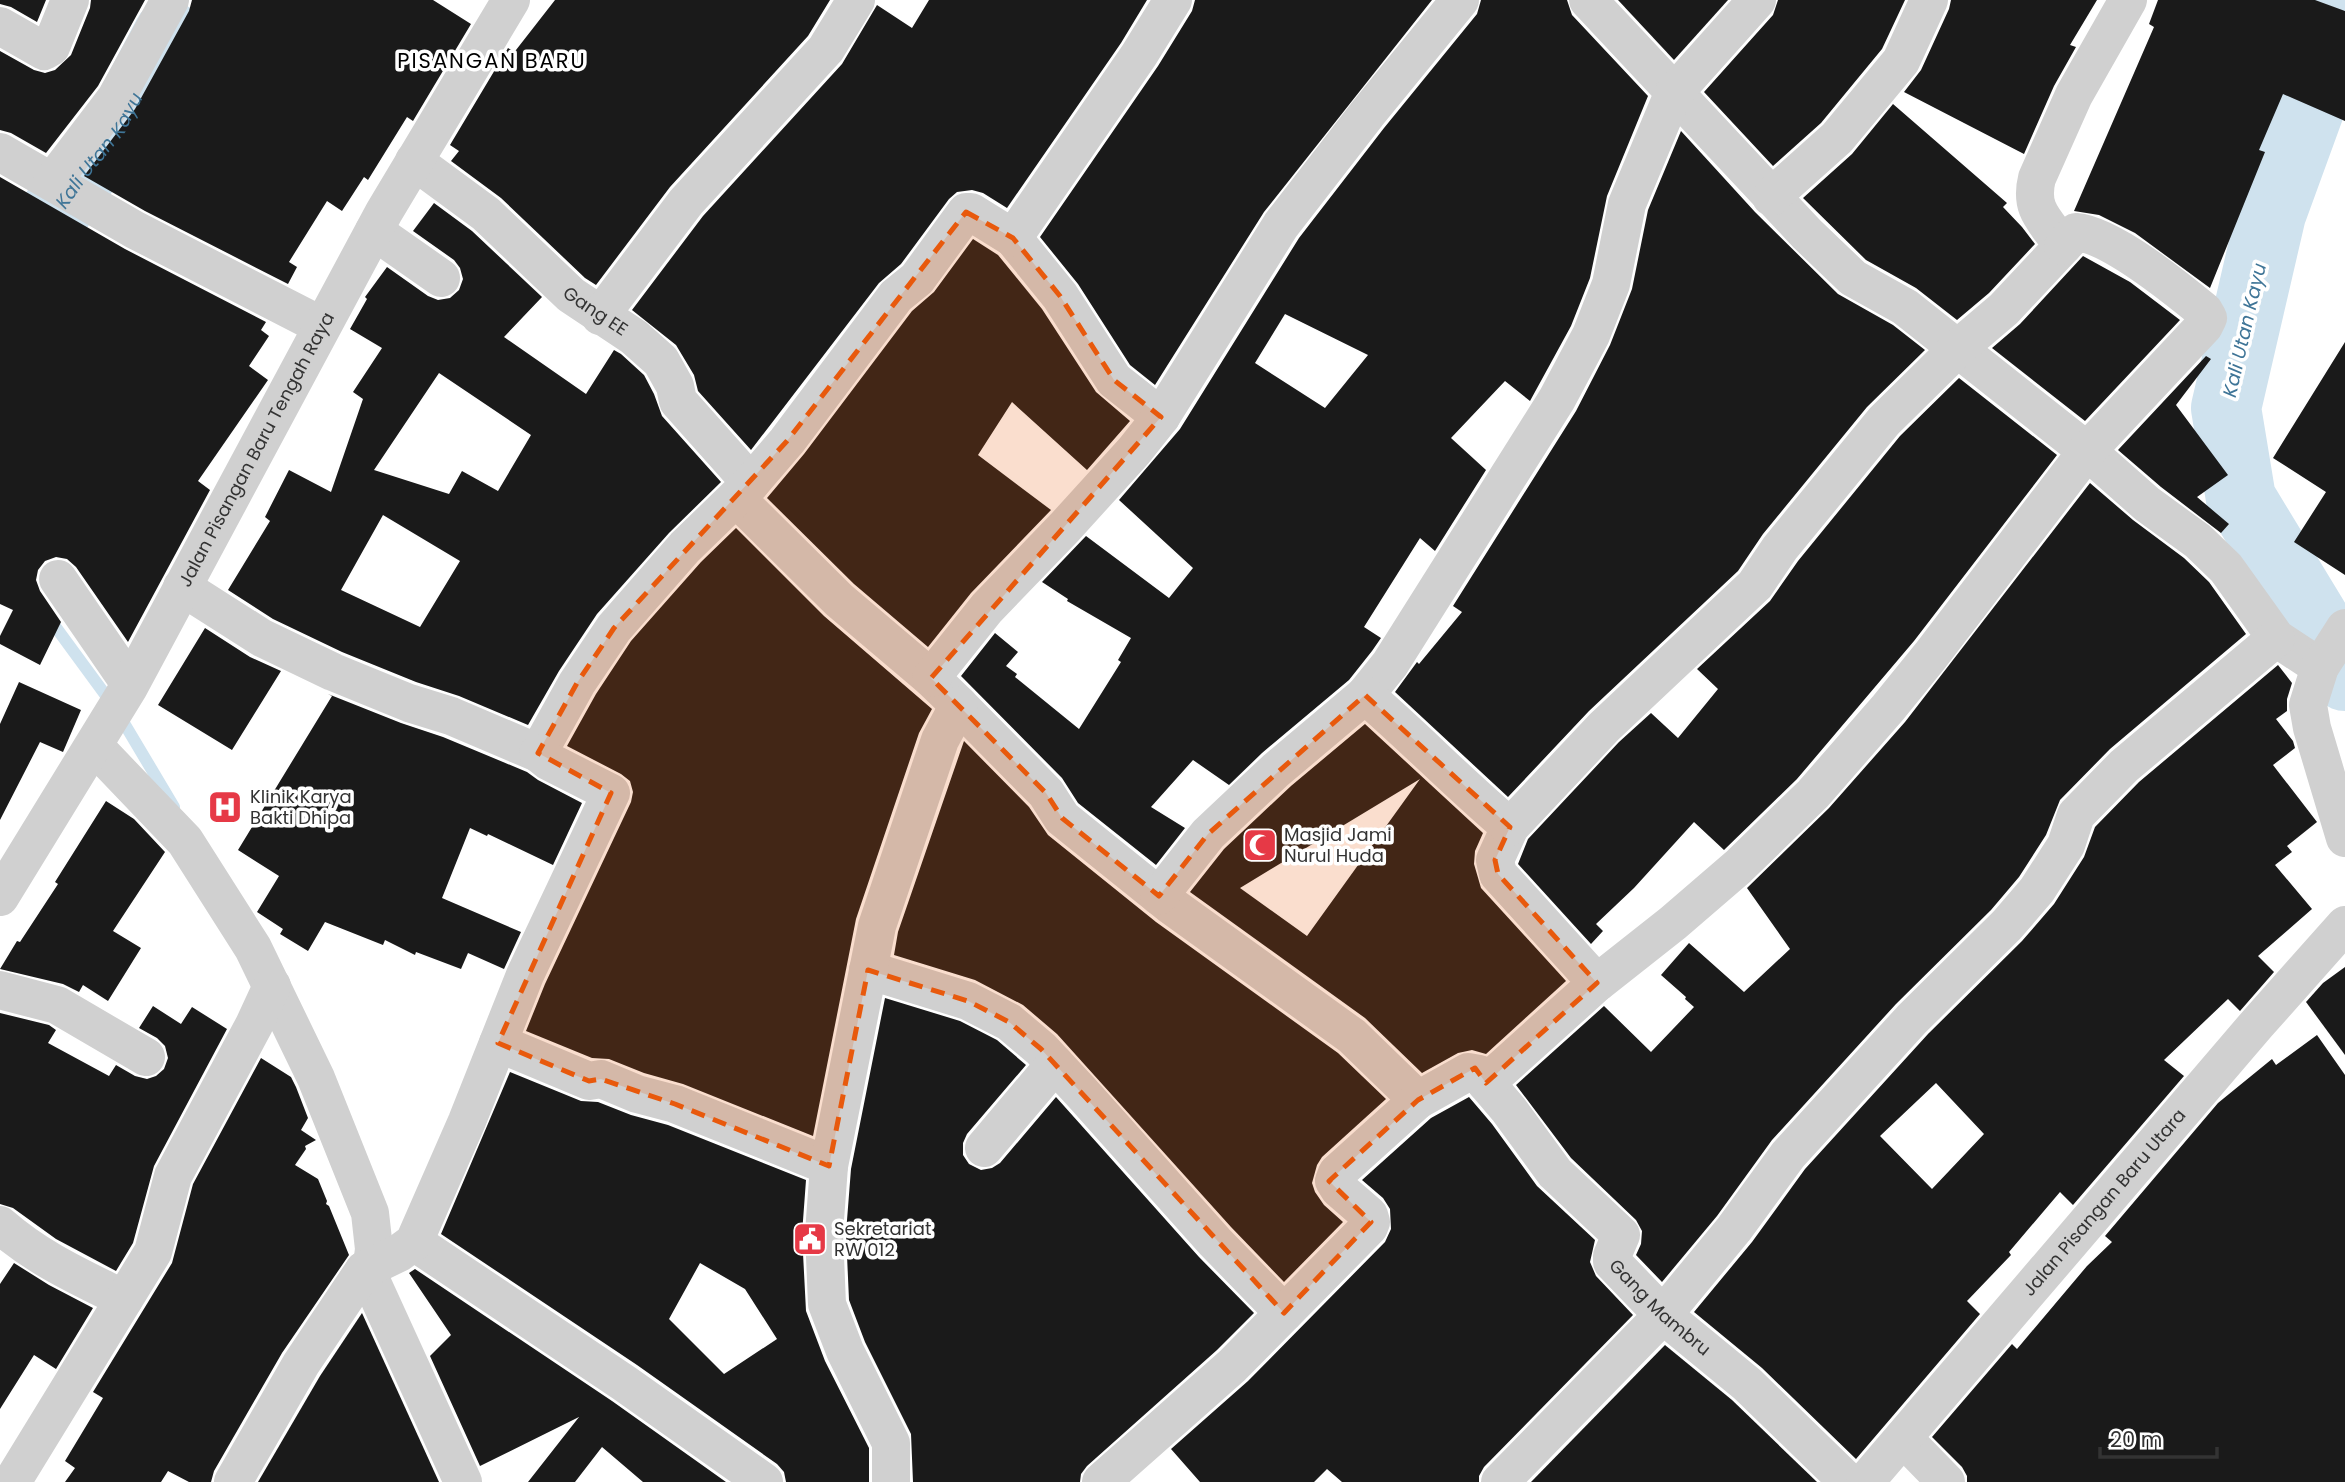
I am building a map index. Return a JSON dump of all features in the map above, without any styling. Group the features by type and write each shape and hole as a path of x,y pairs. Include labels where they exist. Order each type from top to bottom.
{"street":[{"path":"0,26 44,51 51,47 70,0"},
{"path":"63,188 170,0"},
{"name":"Jalan Pisangan Baru Tengah Raya","path":"0,897 100,736 374,231 511,0"},
{"path":"600,316 686,202 826,49 856,0"},
{"path":"1013,238 1139,55 1173,0"},
{"path":"931,678 987,608 1135,451 1161,417 1281,225 1460,0"},
{"path":"1588,0 1771,197 1853,278 1905,307 2087,451 2147,504 2198,541 2226,568 2276,638 2321,666"},
{"path":"1159,896 1208,834 1276,770 1365,695 1390,664 1550,411 1591,335 1611,284 1627,204 1673,94 1757,0"},
{"path":"1771,197 1837,138 1901,61 1929,0"},
{"path":"2063,246 2034,205 2033,192 2074,95 2128,0"},
{"path":"0,152 135,230 322,326"},
{"name":"Gang EE","path":"414,161 486,215 545,273 600,316 634,337 661,361 675,386 678,401 744,491 839,600 959,705 1046,793 1062,818 1159,896 1352,1036 1418,1100"},
{"path":"538,753 577,684 614,628 685,547 744,491 794,431 896,296 918,279 966,212 971,212 1013,238 1060,296 1114,380 1161,417"},
{"path":"374,231 441,278"},
{"path":"1101,1482 1233,1366 1369,1227 1369,1215 1339,1189 1334,1181 1337,1173 1418,1100 1468,1072 1479,1074 1486,1083 1597,983 1738,867 1813,794 1922,666 2087,451 2204,326 2208,318 2204,310 2155,272 2110,245 2076,232 2004,309 1957,349 1884,421 1780,548 1755,584 1604,727 1510,827 1494,860 1498,874 1597,983"},
{"path":"58,579 129,685"},
{"path":"182,587 262,638 333,673 409,703 451,716 538,753 548,761 611,793 525,975 467,1121 386,1258 301,1364 239,1478"},
{"path":"2345,628 2321,666 2308,705 2345,838"},
{"path":"1500,1482 1663,1315 1734,1229 1788,1155 1912,1019 2007,925 2037,890 2066,845 2076,814 2124,766 2276,638"},
{"path":"1365,695 1510,827"},
{"path":"891,1482 891,1443 845,1351 827,1304 824,1233 829,1166 877,926 940,740 959,705"},
{"path":"100,736 185,841 238,922 316,1078 370,1213 374,1249 386,1258 624,1383 764,1482"},
{"name":"Jalan Pisangan Baru Utara","path":"1865,1482 2248,1034 2345,925"},
{"path":"868,970 968,1001 1009,1022 1055,1064 1215,1242 1284,1313"},
{"path":"12,1482 153,1252 173,1176 254,1026 272,986"},
{"path":"0,990 57,1005 146,1057"},
{"path":"498,1043 589,1081 601,1079 637,1094 675,1104 829,1166"},
{"path":"984,1149 1055,1064"},
{"name":"Gang Mambru","path":"1486,1083 1555,1173 1621,1235 1612,1255 1612,1262 1663,1315 1747,1384 1848,1482"},
{"path":"0,1226 25,1247 51,1263 124,1299"},
{"path":"386,1258 369,1276 463,1482"},
{"path":"1903,1438 1946,1482"}],"highlighted area":[{"path":"966,212 1013,238 1060,296 1114,380 1161,417 931,678 1046,793 1062,818 1159,896 1208,834 1365,695 1510,827 1495,860 1498,874 1597,983 1486,1083 1475,1068 1418,1100 1329,1181 1371,1222 1284,1313 1041,1049 1009,1022 968,1001 868,970 829,1166 675,1104 601,1079 589,1081 498,1043 611,793 538,753 577,683 614,628 787,441"}],"building":[{"path":"0,0 46,0 37,22 11,7 0,4"},
{"path":"91,0 145,0 98,86 46,153 11,133 0,130 0,51 34,70 45,73 55,70 71,55"},
{"path":"192,0 433,0 471,24 413,121 407,117 368,180 364,177 342,211 327,201 289,262 297,267 288,284 145,211 84,176 135,109 189,11"},
{"path":"555,0 830,0 808,36 670,187 596,285 585,278 501,198 451,161 459,151 450,145 508,48 516,50"},
{"path":"929,0 1147,0 1121,43 1007,208 983,193 972,190 957,192 949,199 901,264 879,283 751,450 698,391 694,375 676,345 632,310 703,216 842,64 877,5 912,28"},
{"path":"1195,0 1432,0 1264,212 1155,385 1130,365 1078,284 1040,237 1158,66 1192,11"},
{"path":"1481,0 1567,0 1572,15 1648,96 1607,196 1590,278 1571,326 1530,401 1505,381 1451,438 1486,470 1435,551 1420,538 1364,627 1381,638 1372,651 1349,680 1262,753 1229,785 1193,760 1151,807 1185,828 1156,865 1078,803 1062,778 961,676 995,633 1018,652 1006,666 1017,674 1015,677 1079,729 1121,662 1118,660 1131,638 1067,601 1068,599 1042,582 1086,536 1169,598 1193,568 1119,500 1180,429 1299,238 1477,14","holes":["1285,314 1368,355 1325,408 1255,363"]},
{"path":"1618,0 1728,0 1674,60"},
{"path":"1778,0 1905,0 1882,49 1821,123 1773,166 1704,92 1773,15"},
{"path":"1951,0 2097,0 2070,45 2076,47 2054,86 2024,154 1904,92 1921,70"},
{"path":"2158,0 2315,0 2345,11 2345,121 2283,94 2259,150 2265,152 2210,288 2135,233 2099,215 2074,211 2154,27 2149,24"},
{"path":"1893,104 2007,203 2003,207 2035,244 1989,293 1957,320 1916,288 1866,260 1803,198 1852,154"},
{"path":"1681,131 1755,212 1838,294 1893,325 1925,350 1867,407 1763,534 1738,571 1589,711 1508,797 1395,692 1417,662 1419,664 1462,612 1453,606 1576,411 1610,345 1632,289 1648,210"},
{"path":"0,177 125,249 266,322 261,330 269,336 249,366 268,380 198,481 210,490 128,642 76,567 67,559 56,557 45,561 38,570 36,580 40,591 61,622 40,665 0,644 0,636 13,610 0,604"},
{"path":"434,203 472,231 542,297 504,337 586,394 614,350 621,354 644,375 662,416 721,482 669,533 597,614 559,671 528,725 342,652 273,619 228,590 270,521 265,517 289,470 331,492 363,399 353,392 382,348 350,329 367,299 365,297 387,267 438,300 450,298 459,290 463,279 454,260 413,231","holes":["439,373 531,435 498,491 462,471 449,494 374,470","383,515 460,561 420,627 341,590"]},
{"path":"973,239 998,255 1042,309 1096,392 1130,421 1087,470 1012,402 978,455 1051,510 971,593 928,647 854,584 767,498 804,454 912,311 934,292"},
{"path":"2083,256 2130,282 2180,320 2085,421 1992,348 2020,324"},
{"path":"2345,342 2345,575 2294,542 2326,492 2273,458"},
{"path":"2206,356 2211,359 2176,405 2228,475 2197,497 2229,524 2221,533 2118,450"},
{"path":"1959,378 2057,455 1914,641 1797,779 1724,850 1694,822 1634,888 1596,924 1603,931 1591,944 1518,864 1528,839 1619,742 1651,713 1678,738 1718,689 1697,669 1770,601 1798,561 1900,436"},
{"path":"2090,483 2133,520 2184,558 2209,582 2246,634 2110,749 2060,800 2046,835 2019,877 1991,910 1896,1004 1772,1140 1717,1216 1662,1282 1636,1255 1641,1244 1642,1231 1636,1220 1571,1158 1516,1085 1604,1006 1651,1052 1694,1007 1661,975 1689,943 1744,992 1790,949 1747,888 1829,808 1905,722"},
{"path":"736,528 824,616 932,709 919,733 856,919 813,1136 683,1084 609,1059 592,1058 526,1031 545,984 631,802 633,792 630,781 621,774 567,746 596,694 631,641 701,562"},
{"path":"205,628 250,657 281,671 232,750 158,705"},
{"path":"2278,665 2292,683 2287,699 2287,711 2276,719 2293,741 2295,748 2273,765 2317,822 2287,846 2292,852 2275,865 2312,909 2258,956 2274,972 2240,1011 2228,999 2164,1060 2184,1076 2073,1205 2060,1192 2009,1252 2011,1255 1967,1301 1980,1314 1856,1459 1762,1368 1694,1312 1752,1242 1805,1169 1928,1034 2022,941 2054,904 2084,857 2095,827 2139,782","holes":["1936,1083 1984,1134 1932,1189 1880,1136"]},
{"path":"19,682 81,710 63,752 40,742 0,820 0,724"},
{"path":"328,694 527,772 582,803 553,865 470,828 442,898 521,932 504,969 468,953 461,969 416,952 415,955 385,940 383,945 325,922 308,951 280,934 283,929 257,912 279,876 238,850 332,696"},
{"path":"1365,724 1483,833 1475,851 1474,864 1481,888 1566,981 1486,1054 1472,1050 1458,1053 1422,1073 1365,1018 1190,892 1224,849 1291,786","holes":["1420,779 1307,936 1240,888"]},
{"path":"964,741 1029,807 1048,835 1156,922 1338,1053 1386,1099 1322,1157 1317,1165 1312,1183 1315,1192 1324,1205 1343,1222 1284,1282 1057,1034 1023,1005 975,980 894,955 898,932"},
{"path":"106,801 134,819 165,852 113,931 141,948 108,1001 83,985 79,992 63,984 0,969 58,884 55,882"},
{"path":"2345,967 2345,1055 2306,1002 2323,983"},
{"path":"885,998 960,1021 997,1040 1026,1065 967,1134 963,1143 963,1155 969,1164 981,1170 1000,1163 1056,1097 1199,1257 1254,1313 1217,1350 1087,1466 1081,1474 1080,1482 913,1482 911,1434 865,1342 849,1300 846,1233 851,1169"},
{"path":"153,1006 181,1024 192,1007 227,1029 154,1166 133,1243 116,1271 56,1239 13,1208 0,1204 0,1013 49,1025 56,1030 48,1043 109,1076 116,1065 135,1076 147,1079 164,1069 168,1058 165,1046 139,1028"},
{"path":"2317,1035 2345,1075 2345,1482 1967,1482 1962,1467 1932,1437 2012,1344 2017,1349 2087,1266 2112,1242 2105,1236 2218,1103 2272,1059 2276,1065"},
{"path":"261,1058 291,1077 296,1087 308,1118 301,1130 316,1140 305,1146 306,1149 295,1165 318,1179 349,1255 282,1353 214,1471 211,1482 189,1482 168,1471 161,1482 65,1482 75,1468 65,1461 103,1398 93,1392 172,1263 193,1184"},
{"path":"510,1072 581,1101 598,1102 668,1125 806,1180 802,1234 806,1311 825,1361 869,1448 869,1482 786,1482 784,1472 777,1464 637,1365 441,1234","holes":["700,1263 745,1289 777,1339 724,1374 669,1319"]},
{"path":"1469,1097 1537,1186 1595,1240 1590,1262 1596,1276 1633,1315 1484,1467 1479,1482 1342,1482 1327,1469 1314,1482 1200,1482 1171,1449 1248,1381 1385,1242 1391,1229 1390,1209 1383,1198 1362,1180 1431,1118"},
{"path":"14,1263 93,1308 56,1369 34,1355 0,1409 0,1284"},
{"path":"415,1269 612,1401 726,1482 643,1482 602,1447 575,1482 528,1482 579,1417 480,1466 430,1356 451,1335 409,1273"},
{"path":"362,1313 439,1482 258,1482 320,1376"},
{"path":"1665,1345 1732,1400 1817,1482 1531,1482"}],"waterway":[{"name":"Kali Utan Kayu","path":"2345,11 2271,214 2226,408 2241,499 2337,657 2345,676"},
{"name":"Kali Utan Kayu","path":"0,292 81,175 118,130 168,35"},
{"path":"49,618 115,708 174,807"}],"place":[{"name":"Klinik Karya Bakti Dhipa","path":"225,807"},
{"name":"Masjid Jami Nurul Huda","path":"1260,845"},
{"name":"Sekretariat RW 012","path":"810,1239"}],"district":[{"name":"PISANGAN BARU","path":"492,61"}]}
